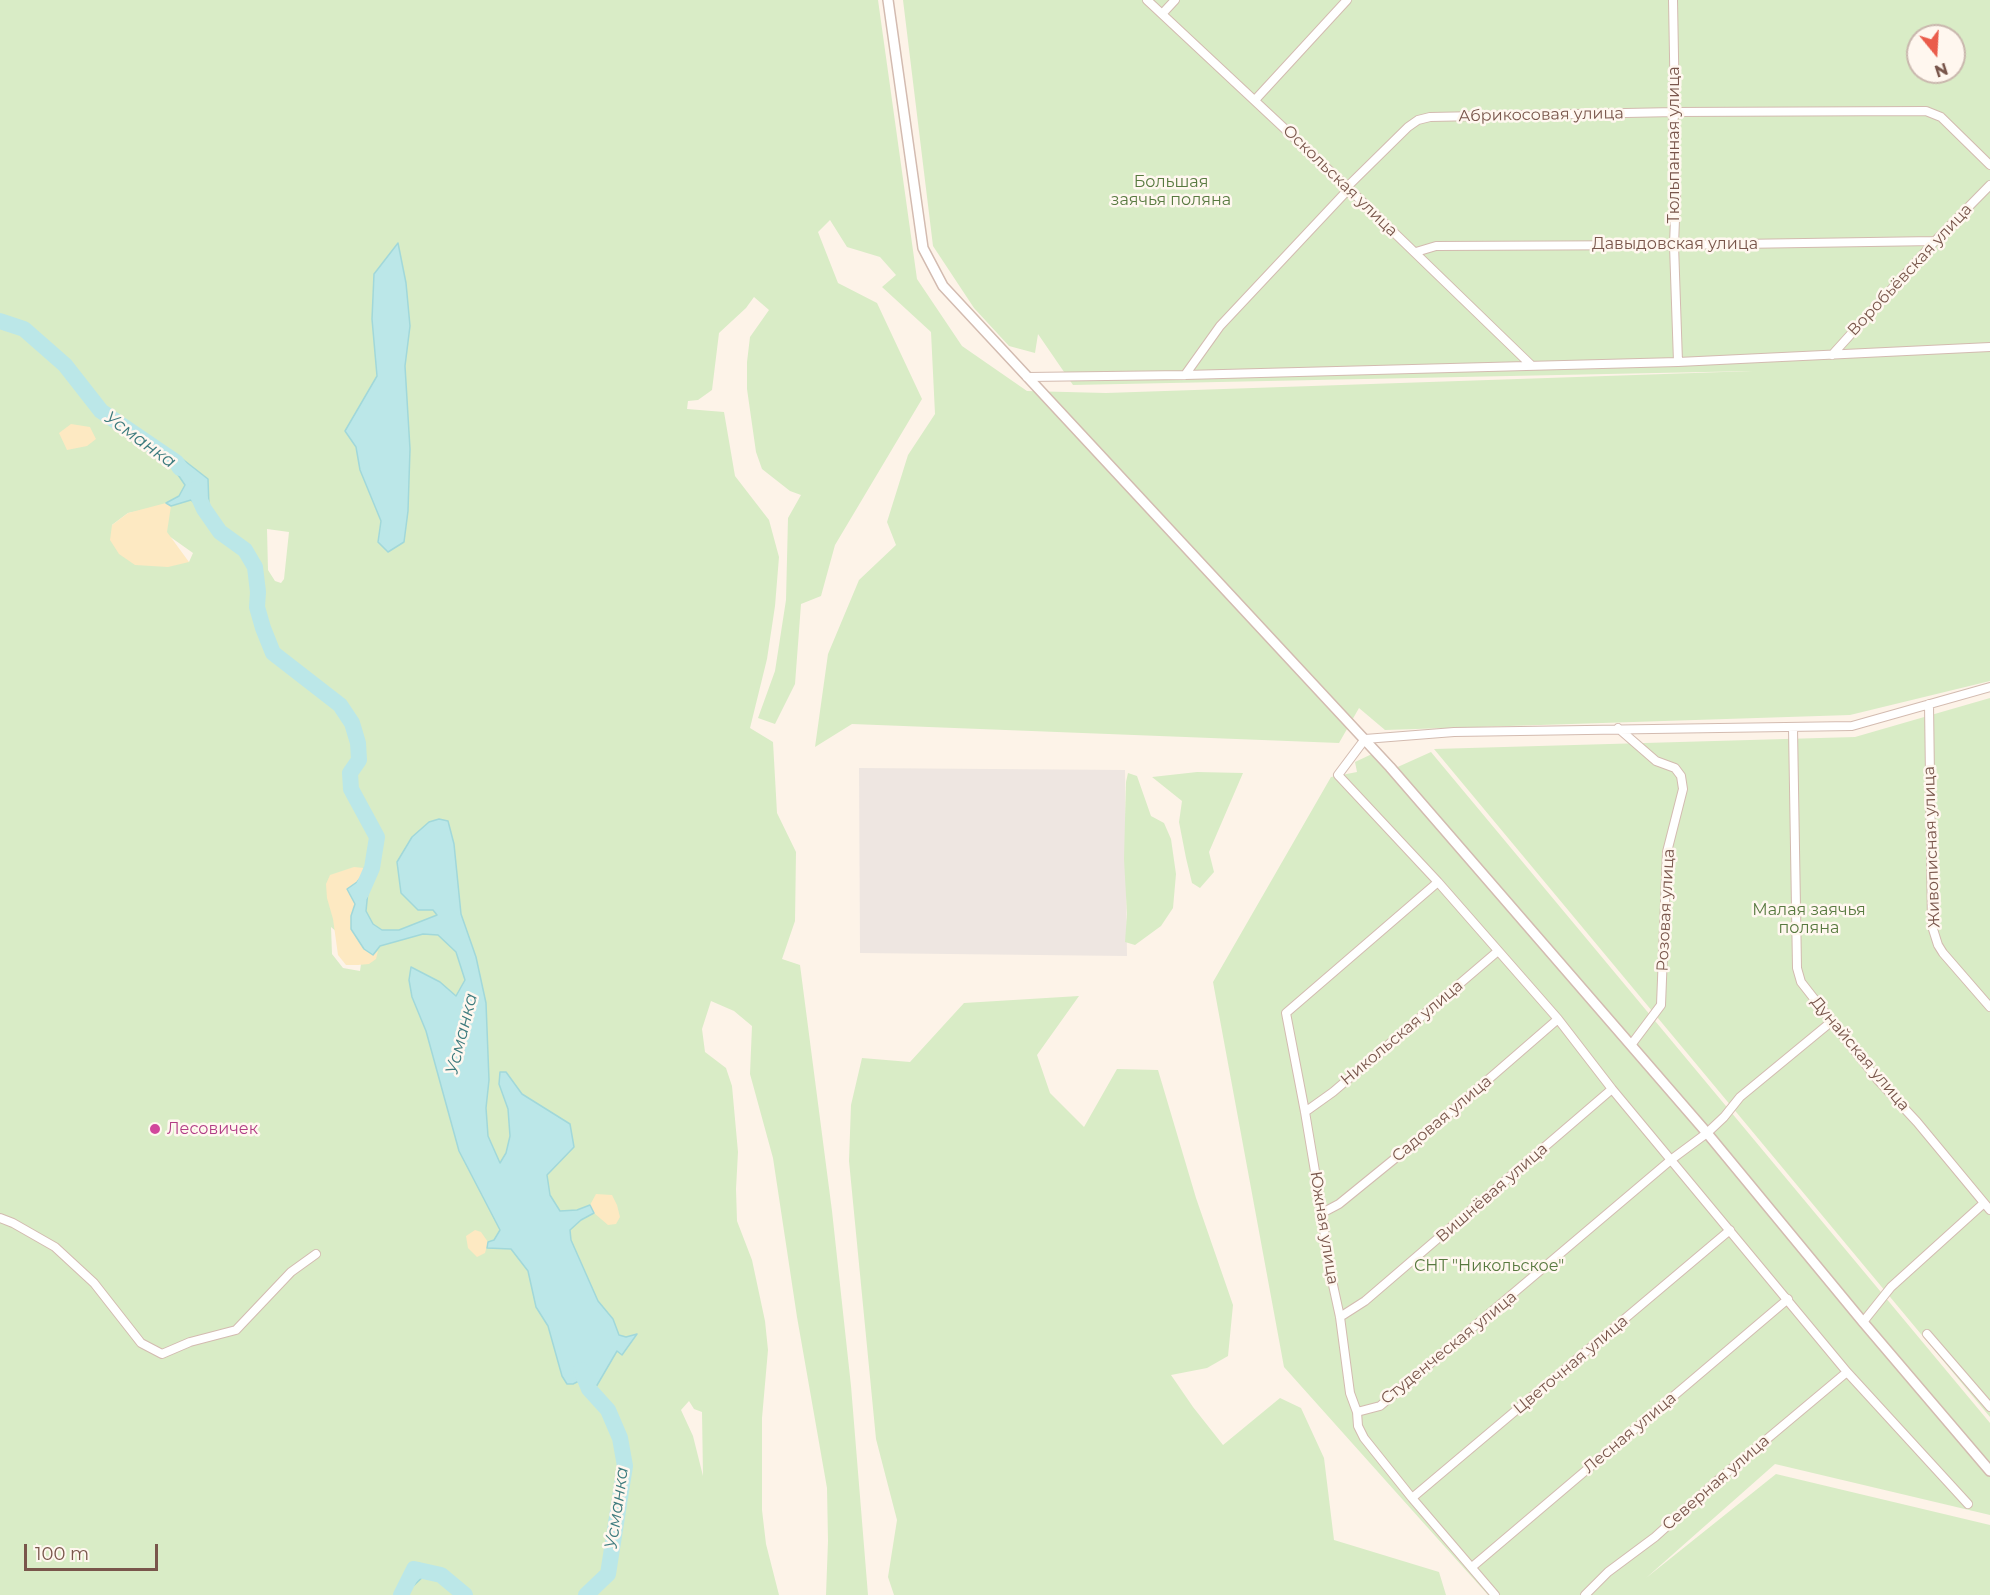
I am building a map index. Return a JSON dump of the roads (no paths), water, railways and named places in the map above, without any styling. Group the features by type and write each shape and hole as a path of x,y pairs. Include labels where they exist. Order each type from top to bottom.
{"street":[{"path":"888,0 923,248 943,286 1365,739 1707,1133 1990,1471"},
{"name":"Оскольская улица","path":"1147,0 1416,252 1530,364"},
{"path":"1162,14 1175,0"},
{"path":"1255,99 1347,0"},
{"name":"Тюльпанная улица","path":"1673,0 1675,112 1672,122 1676,194 1674,245 1678,362"},
{"name":"Абрикосовая улица","path":"1185,375 1220,326 1344,194 1347,187 1418,120 1430,117 1675,112 1926,111 1941,117 1990,165"},
{"name":"Воробьёвская улица","path":"1832,355 1935,241 1990,185"},
{"name":"Давыдовская улица","path":"1416,252 1436,246 1935,241"},
{"path":"1027,377 1678,362 1990,347"},
{"path":"1968,1503 1847,1372 1612,1089 1558,1019 1438,882 1338,775 1365,739 1454,732 1852,726 1990,687"},
{"name":"Живописная улица","path":"1929,704 1932,926 1943,953 1990,1007"},
{"name":"Розовая улица","path":"1618,728 1656,761 1675,768 1681,776 1683,789 1667,852 1661,1005 1631,1045"},
{"name":"Дунайская улица","path":"1793,728 1797,968 1801,982 1877,1079 1917,1122 1990,1210"},
{"name":"Южная улица","path":"1438,882 1286,1013 1305,1112 1328,1262 1340,1317 1350,1393 1357,1412 1358,1426 1364,1438 1412,1498 1496,1595"},
{"name":"Никольская улица","path":"1305,1112 1334,1092 1498,951"},
{"name":"Садовая улица","path":"1322,1213 1339,1204 1430,1130 1558,1019"},
{"name":"Студенческая улица","path":"1357,1412 1380,1406 1672,1159 1707,1133 1740,1097 1831,1023"},
{"name":"Вишнёвая улица","path":"1340,1317 1373,1294 1612,1089"},
{"path":"1863,1322 1891,1287 1984,1203"},
{"path":"0,1218 55,1247 94,1283 141,1343 162,1354 190,1342 236,1330 291,1272 316,1254"},
{"name":"Цветочная улица","path":"1412,1498 1730,1230"},
{"name":"Лесная улица","path":"1472,1567 1788,1299"},
{"path":"1927,1334 1990,1407"},
{"name":"Северная улица","path":"1585,1595 1608,1572 1655,1537 1727,1472 1847,1372"}],"water":[{"path":"398,243 406,283 410,326 405,366 410,449 408,511 404,542 388,552 378,542 381,521 360,470 356,447 345,431 377,376 372,319 374,274"},
{"path":"166,449 208,479 209,507 200,508 191,500 171,506 166,503 179,496 185,485 163,457"},
{"path":"439,819 448,821 454,844 461,914 476,957 486,1003 489,1080 486,1108 488,1136 500,1163 506,1153 510,1136 508,1109 499,1084 500,1072 506,1072 522,1094 570,1124 574,1147 547,1175 550,1195 560,1211 577,1210 590,1205 594,1213 581,1220 570,1230 571,1240 598,1301 613,1319 619,1335 626,1337 637,1334 622,1355 617,1351 596,1387 589,1389 579,1381 567,1384 562,1376 548,1326 536,1307 528,1271 511,1249 487,1248 488,1242 494,1240 500,1230 459,1151 426,1031 412,997 409,980 411,967 440,982 456,996 465,980 456,952 438,935 423,934 380,946 373,955 364,949 351,929 351,916 355,904 347,889 366,871 374,874 368,891 366,911 373,924 382,930 399,930 437,915 433,910 418,910 401,893 397,862 412,837 429,822"},
{"path":"419,1563 430,1570 407,1592 400,1593 399,1587 410,1571 409,1565"}],"waterway":[{"name":"Усманка","path":"0,321 24,329 65,365 101,411 176,462 180,468"},
{"name":"Усманка","path":"195,489 204,509 220,532 245,550 255,567 257,607 273,653 340,705 352,723 358,743 359,760 350,773 351,789 377,837 372,868 361,893"},
{"name":"Усманка","path":"581,1370 589,1389 608,1410 620,1438 625,1466 608,1574 586,1595"},
{"name":"Усманка","path":"401,1595 414,1569 441,1575 465,1595"}],"place":[{"name":"Лесовичек","path":"155,1129"}],"park label":[{"name":"Большая заячья поляна","path":"1171,191"},
{"name":"Малая заячья поляна","path":"1809,919"},
{"name":"СНТ \"Никольское\"","path":"1489,1266"}]}
